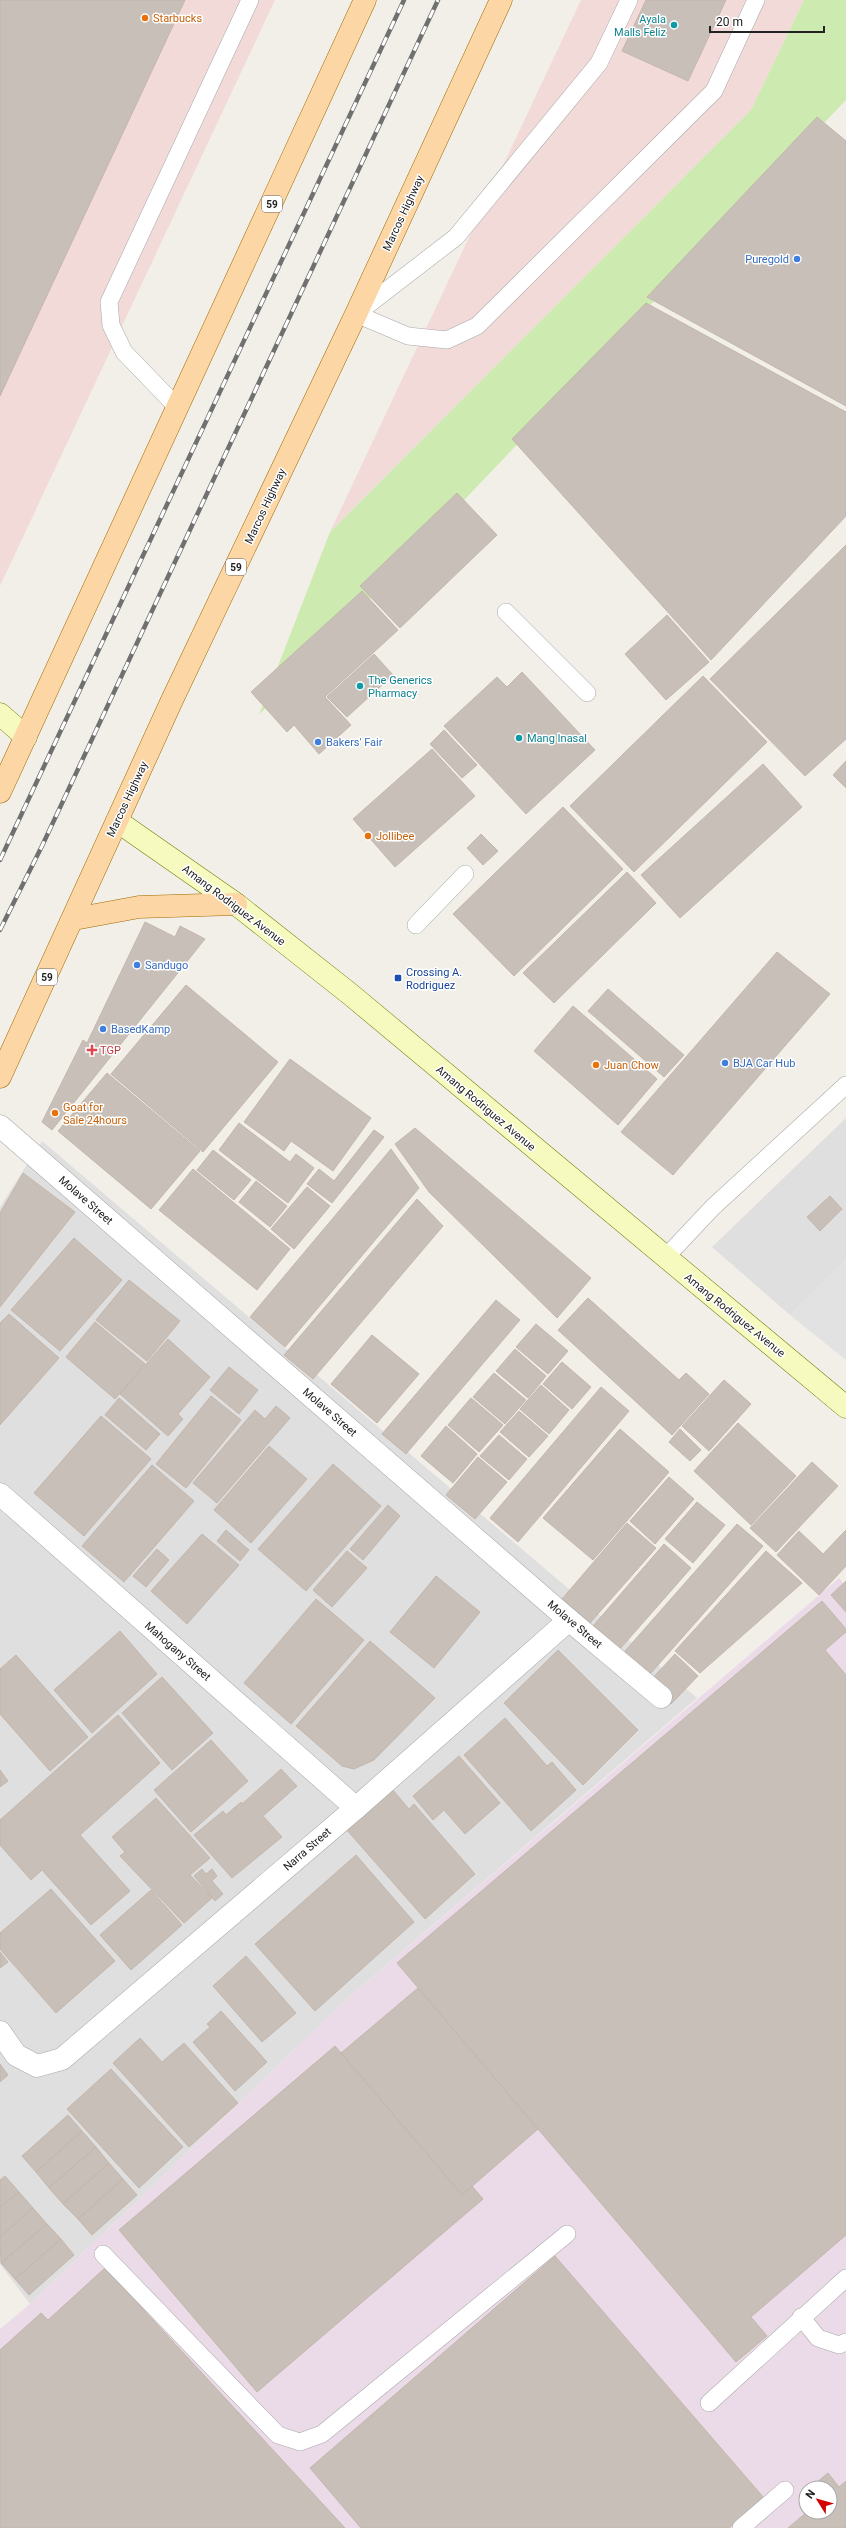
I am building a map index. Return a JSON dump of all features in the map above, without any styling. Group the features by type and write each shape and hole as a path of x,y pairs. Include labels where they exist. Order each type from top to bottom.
{"main road":[{"name":"59","path":"0,792 365,0"},
{"name":"Marcos Highway","path":"0,1077 74,919 117,820 356,314 500,0"},
{"path":"0,714 26,737"},
{"name":"Amang Rodriguez Avenue","path":"117,820 236,904 350,994 665,1258 846,1407"},
{"path":"74,919 139,907 236,904"}],"street":[{"name":"Molave Street","path":"0,1126 569,1620 661,1697"},
{"name":"Mahogany Street","path":"0,1494 356,1808"},
{"name":"Narra Street","path":"0,2032 16,2055 37,2066 62,2059 356,1808 569,1620"}],"lane":[{"path":"178,408 124,352 111,326 109,302 250,0"},
{"path":"629,0 599,63 456,236 356,314 408,336 447,340 477,326 714,91 756,0"},
{"path":"506,612 587,693"},
{"path":"416,925 465,874"},
{"path":"665,1258 713,1207 846,1085"},
{"path":"103,2254 278,2435 300,2442 322,2434 567,2234"},
{"path":"709,2403 801,2317 846,2278"},
{"path":"801,2317 818,2338 839,2345 846,2342"},
{"path":"741,2528 785,2490"}],"shaded area":[{"path":"0,0 275,0 0,586"},
{"path":"581,0 804,0 751,110 330,532"},
{"path":"846,1118 846,1260 790,1315 712,1247"},
{"path":"42,1141 697,1698 347,1999 30,2304 0,2264 0,1207"},
{"path":"846,1260 846,1360 790,1315"},
{"path":"839,1578 846,1587 846,2528 0,2528 0,2329 30,2304 346,2000"}],"green space":[{"path":"804,0 846,0 846,100 259,715 330,532 751,110"}],"building":[{"path":"0,0 185,0 0,396"},
{"name":"Ayala Malls Feliz","path":"646,0 726,0 688,81 622,51"},
{"path":"817,117 846,141 846,406 647,297"},
{"path":"646,303 846,412 846,516 711,660 512,439"},
{"path":"457,493 497,535 400,628 360,586"},
{"path":"846,545 846,739 805,776 710,679"},
{"path":"362,591 398,630 325,697 351,725 319,754 294,725 287,732 251,692"},
{"path":"667,615 709,662 666,700 625,654"},
{"name":"The Generics Pharmacy","path":"374,654 393,675 347,717 327,697"},
{"name":"Mang Inasal","path":"522,672 595,750 526,814 444,726 497,677 507,687"},
{"path":"703,676 767,742 634,872 570,806"},
{"path":"444,730 477,765 462,778 430,744"},
{"path":"432,749 475,796 395,867 353,819"},
{"path":"846,761 846,788 833,775"},
{"path":"763,764 802,807 680,918 641,875"},
{"path":"563,807 623,869 514,976 453,914"},
{"path":"481,834 498,851 483,865 467,848"},
{"path":"627,872 656,903 554,1003 523,973"},
{"path":"145,922 175,937 180,926 205,939 52,1130 42,1122 83,1040 87,1043"},
{"name":"BJA Car Hub","path":"777,952 830,994 673,1175 621,1132"},
{"path":"186,985 278,1062 203,1152 111,1074"},
{"path":"608,989 684,1055 664,1077 588,1011"},
{"name":"Juan Chow","path":"573,1006 657,1079 618,1125 534,1051"},
{"path":"290,1059 371,1118 333,1171 291,1141 284,1151 244,1122"},
{"path":"107,1073 200,1151 151,1209 58,1131"},
{"path":"239,1123 290,1162 296,1154 314,1168 288,1203 219,1150"},
{"path":"415,1128 591,1278 557,1318 429,1192 395,1144"},
{"path":"374,1130 384,1137 332,1203 307,1184 319,1169 334,1181"},
{"path":"391,1149 419,1188 285,1347 250,1317"},
{"path":"213,1150 251,1180 234,1200 197,1170"},
{"path":"193,1169 290,1249 257,1290 159,1210"},
{"path":"23,1173 75,1212 0,1307 0,1213"},
{"path":"256,1181 287,1206 270,1227 239,1202"},
{"path":"307,1187 330,1206 294,1249 271,1229"},
{"path":"830,1196 842,1209 820,1231 807,1217"},
{"path":"417,1199 443,1226 313,1379 284,1355"},
{"path":"74,1238 122,1280 60,1351 11,1310"},
{"path":"129,1280 180,1321 147,1361 96,1320"},
{"path":"588,1298 679,1380 686,1373 709,1394 672,1435 558,1330"},
{"path":"496,1300 520,1320 406,1454 382,1434"},
{"path":"9,1314 59,1358 0,1425 0,1323"},
{"path":"95,1322 145,1364 115,1399 66,1357"},
{"path":"536,1324 568,1351 548,1374 516,1347"},
{"path":"372,1335 419,1374 377,1423 331,1384"},
{"path":"168,1339 210,1377 178,1414 183,1419 168,1436 120,1394"},
{"path":"515,1349 546,1376 528,1398 496,1371"},
{"path":"562,1362 591,1387 572,1409 543,1384"},
{"path":"229,1367 258,1390 239,1414 210,1390"},
{"path":"494,1373 526,1400 505,1424 473,1397"},
{"path":"724,1380 751,1404 709,1451 682,1426"},
{"path":"541,1385 569,1410 549,1434 520,1409"},
{"path":"601,1387 629,1411 518,1542 490,1518"},
{"path":"211,1396 241,1420 186,1488 156,1464"},
{"path":"119,1398 160,1434 146,1450 105,1415"},
{"path":"471,1398 503,1425 479,1452 448,1425"},
{"path":"276,1406 290,1418 217,1503 193,1483 255,1410 265,1419"},
{"path":"519,1411 548,1436 529,1457 500,1432"},
{"path":"101,1416 151,1459 84,1536 34,1493"},
{"path":"738,1423 796,1476 751,1525 694,1471"},
{"path":"446,1426 477,1454 453,1483 421,1456"},
{"path":"620,1429 669,1472 593,1560 543,1518"},
{"path":"680,1429 701,1450 690,1461 669,1442"},
{"path":"499,1435 527,1459 509,1480 480,1456"},
{"path":"269,1446 307,1479 251,1543 214,1510"},
{"path":"478,1457 507,1482 475,1519 446,1495"},
{"path":"812,1462 838,1486 776,1552 750,1528"},
{"path":"333,1464 381,1506 306,1591 258,1549"},
{"path":"152,1465 194,1501 124,1582 82,1546"},
{"path":"669,1477 694,1499 655,1544 630,1521"},
{"path":"697,1502 725,1525 693,1563 665,1539"},
{"path":"388,1505 400,1516 363,1560 350,1549"},
{"path":"627,1523 656,1548 590,1623 562,1599"},
{"path":"737,1524 763,1546 651,1673 625,1651"},
{"path":"226,1530 249,1550 240,1561 217,1541"},
{"path":"846,1530 846,1566 819,1595 777,1555 799,1531 823,1554"},
{"path":"202,1534 239,1565 187,1624 151,1591"},
{"path":"664,1544 691,1568 619,1650 593,1626"},
{"path":"157,1549 169,1560 146,1587 133,1576"},
{"path":"347,1551 367,1568 332,1607 313,1590"},
{"path":"766,1551 802,1583 700,1673 675,1651"},
{"path":"436,1576 480,1612 434,1668 390,1632"},
{"path":"846,1581 846,1612 831,1595"},
{"path":"316,1599 364,1640 291,1724 244,1683"},
{"path":"822,1601 846,1629 846,1632 825,1650 846,1675 846,2235 751,2317 767,2336 736,2362 397,1963"},
{"path":"120,1631 157,1674 92,1733 54,1690"},
{"path":"370,1641 435,1698 374,1760 354,1769 342,1766 296,1726"},
{"path":"558,1650 638,1730 583,1785 504,1703"},
{"path":"675,1654 698,1676 671,1704 648,1683"},
{"path":"16,1655 88,1737 50,1771 0,1714 0,1669"},
{"path":"162,1677 213,1733 172,1770 122,1713"},
{"path":"118,1715 160,1763 80,1835 130,1891 91,1925 42,1870 31,1880 0,1845 0,1820"},
{"path":"505,1718 547,1766 552,1762 576,1790 531,1831 464,1755"},
{"path":"211,1740 248,1781 191,1832 154,1790"},
{"path":"459,1756 500,1803 465,1834 444,1810 433,1820 413,1796"},
{"path":"281,1769 297,1786 263,1816 282,1837 232,1878 194,1835 223,1811 226,1815 241,1802 242,1804"},
{"path":"0,1770 8,1781 0,1787"},
{"path":"392,1789 409,1809 414,1804 475,1874 425,1919 346,1829"},
{"path":"156,1798 210,1858 190,1875 212,1898 184,1923 120,1856 125,1852 112,1837"},
{"path":"356,1855 414,1922 315,2011 255,1944"},
{"path":"202,1869 206,1874 212,1869 217,1876 212,1881 223,1894 215,1901 194,1876"},
{"path":"51,1889 115,1961 56,2013 0,1949 0,1933"},
{"path":"151,1890 182,1925 131,1970 100,1935"},
{"path":"0,1952 8,1962 0,1968"},
{"path":"246,1956 296,2013 262,2042 213,1986"},
{"path":"418,1988 538,2129 462,2195 341,2053"},
{"path":"221,2011 267,2062 235,2091 193,2042 210,2027 207,2024"},
{"path":"140,2038 162,2062 184,2043 238,2103 189,2147 113,2063"},
{"path":"335,2046 462,2195 472,2186 483,2199 257,2392 119,2230"},
{"path":"0,2064 8,2075 0,2082"},
{"path":"111,2069 183,2147 139,2188 67,2109"},
{"path":"68,2115 82,2131 36,2172 22,2156"},
{"path":"82,2131 96,2147 49,2188 36,2172"},
{"path":"96,2147 109,2163 63,2204 49,2188"},
{"path":"109,2163 123,2179 78,2219 63,2204"},
{"path":"5,2176 19,2192 0,2208 0,2180"},
{"path":"123,2179 137,2195 92,2235 78,2219"},
{"path":"19,2192 33,2208 0,2237 0,2208"},
{"path":"33,2208 47,2224 1,2263 0,2237"},
{"path":"47,2224 61,2239 15,2279 1,2263"},
{"path":"61,2239 74,2255 29,2295 15,2279"},
{"path":"555,2256 764,2498 729,2528 361,2528 310,2468"},
{"path":"105,2268 345,2528 0,2528 0,2350 41,2313 48,2320"},
{"path":"828,2473 834,2480 820,2480"},
{"path":"846,2481 846,2528 788,2528 798,2520 838,2520 838,2486 839,2487"}],"railway":[{"path":"0,860 404,0"},
{"path":"0,930 42,846 438,0"}],"place":[{"name":"Starbucks","path":"145,18"},
{"name":"Ayala Malls Feliz","path":"674,25"},
{"name":"Puregold","path":"797,259"},
{"name":"The Generics Pharmacy","path":"360,686"},
{"name":"Mang Inasal","path":"519,738"},
{"name":"Bakers' Fair","path":"318,742"},
{"name":"Jollibee","path":"368,836"},
{"name":"Sandugo","path":"137,965"},
{"name":"Crossing A. Rodriguez","path":"398,978"},
{"name":"BasedKamp","path":"103,1029"},
{"name":"TGP","path":"92,1050"},
{"name":"BJA Car Hub","path":"725,1063"},
{"name":"Juan Chow","path":"596,1065"},
{"name":"Goat for Sale 24hours","path":"55,1113"}]}
